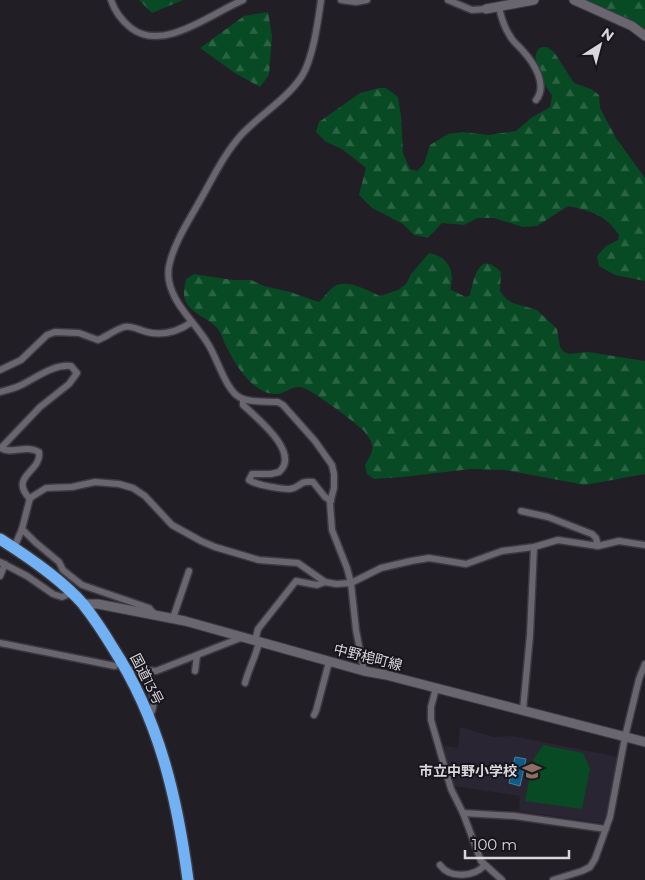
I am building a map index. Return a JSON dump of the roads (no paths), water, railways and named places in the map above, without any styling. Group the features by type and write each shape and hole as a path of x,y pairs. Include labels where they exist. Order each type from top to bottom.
{"highway":[{"name":"国道13号","path":"0,539 14,548 83,604 105,634 130,674 149,717 171,785 183,842 188,880"}],"main road":[{"path":"486,9 534,0"},
{"path":"574,0 632,26 645,36"},
{"name":"中野梍町線","path":"83,604 98,604 175,619 329,662 645,742"}],"street":[{"path":"111,0 119,17 144,36 168,36 243,0"},
{"path":"321,0 309,61 304,72 294,86 243,133 227,153 187,224 170,261 168,273 175,300 212,350 236,395 243,399 283,404 332,465 334,488 331,501 332,530 351,583 356,630 364,671"},
{"path":"341,0 356,2 368,0"},
{"path":"448,0 472,10 486,9"},
{"path":"499,7 503,23 511,38 523,50 536,71 541,84 540,94 536,100"},
{"path":"0,370 21,360 46,335 54,332 79,333 98,340 124,327 155,333 168,333 182,329 192,322"},
{"path":"0,392 17,387 63,366 71,366 77,373 69,384 40,407 1,448 6,451 27,448 39,452 37,463 23,479 22,486 30,499"},
{"path":"243,399 243,405 279,442 283,448 286,460 283,469 279,472 252,474 249,480 257,484 290,489 302,482 313,482 325,497 331,501"},
{"path":"14,548 22,529 30,499 46,488 72,487 95,482 119,484 133,488 145,496 172,525 215,547 259,560 298,563 326,582 344,585 381,568 410,561 429,558 466,564 502,552 534,547 558,540 598,546 619,541 645,545"},
{"path":"521,511 548,517 592,534 596,538 598,546"},
{"path":"22,529 59,562 63,570 82,585 149,608 155,615"},
{"path":"523,710 530,636 534,547"},
{"path":"0,576 2,563 27,576 53,594 62,597 71,593"},
{"path":"175,619 190,573"},
{"path":"245,683 255,658 258,629 296,581 317,585 326,582"},
{"path":"133,669 156,672 243,637"},
{"path":"0,643 115,666"},
{"path":"195,671 197,656"},
{"path":"314,715 329,662"},
{"path":"553,880 590,867 595,859 610,817 639,678 645,664"},
{"path":"148,671 154,704 149,717"},
{"path":"436,688 431,708 433,730 451,789 463,813 479,856 485,865 502,880"},
{"path":"463,813 515,816 606,828"},
{"path":"440,865 445,871 461,874 478,872 485,865"}],"water":[{"path":"515,757 526,759 520,786 509,783"}],"place":[{"name":"市立中野小学校","path":"532,771"}]}
